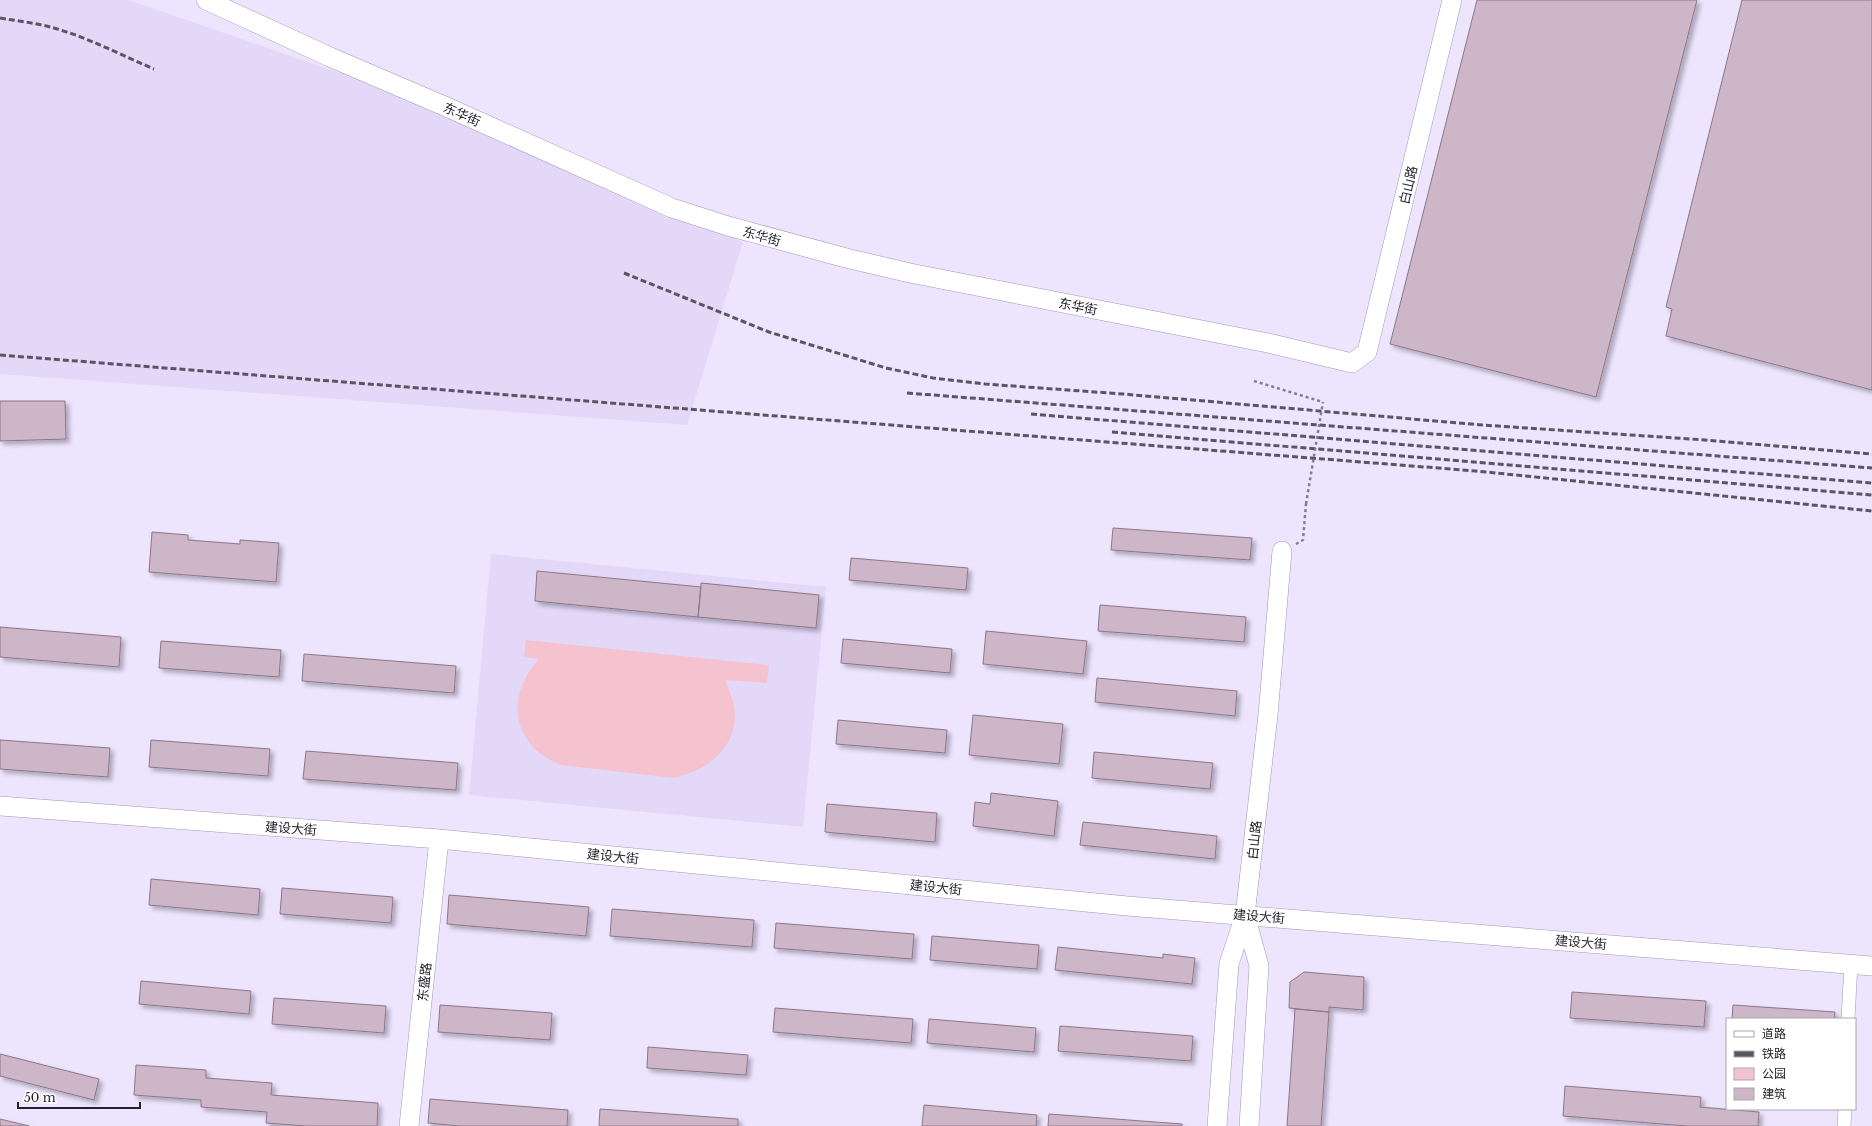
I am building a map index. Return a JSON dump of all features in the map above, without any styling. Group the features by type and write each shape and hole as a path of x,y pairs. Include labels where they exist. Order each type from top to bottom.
{"street":[{"name":"东华街","path":"206,0 330,57 449,108 672,208 700,217 783,242 910,273 1268,343 1352,363"},
{"name":"白山路","path":"1352,363 1367,352 1452,0"},
{"name":"白山路","path":"1217,1126 1229,964 1245,914 1268,716 1282,551"},
{"name":"建设大街","path":"0,806 439,839 1127,906 1245,914 1872,966"},
{"name":"东盛路","path":"409,1126 439,839"},
{"path":"1245,914 1259,966 1249,1126"},
{"path":"1848,1018 1851,964"},
{"path":"1844,1126 1845,1110"}],"path":[{"path":"1254,381 1323,402 1306,504 1303,540 1282,551"}],"shaded area":[{"path":"0,0 129,0 398,93 743,242 687,425 0,374"},
{"path":"491,554 826,587 803,827 469,795"}],"green space":[{"path":"526,640 769,665 767,683 725,680 735,712 731,737 725,748 717,757 685,775 673,778 561,765 545,757 532,746 523,733 518,719 518,704 521,689 528,674 539,659 524,657"}],"building":[{"path":"1477,0 1697,0 1596,397 1390,344"},
{"path":"1742,0 1872,0 1872,390 1666,336 1672,309 1666,307"},
{"path":"0,401 65,401 66,439 0,441"},
{"path":"1113,528 1252,538 1250,560 1111,550"},
{"path":"152,532 188,535 188,540 240,544 240,540 279,543 276,582 149,572"},
{"path":"851,558 968,568 966,590 849,580"},
{"path":"537,571 701,587 698,617 535,601"},
{"path":"701,583 819,595 816,628 698,617"},
{"path":"1100,605 1246,617 1244,642 1098,631"},
{"path":"0,627 121,637 119,667 0,657"},
{"path":"986,631 1087,641 1083,674 983,664"},
{"path":"843,639 952,649 950,673 841,663"},
{"path":"161,641 281,650 279,677 159,668"},
{"path":"304,654 456,666 454,693 302,681"},
{"path":"1097,678 1237,691 1235,716 1095,702"},
{"path":"973,715 1063,724 1059,764 969,755"},
{"path":"838,720 947,730 945,753 836,744"},
{"path":"0,740 110,748 108,777 0,769"},
{"path":"151,740 270,749 268,776 149,767"},
{"path":"306,751 458,763 456,790 303,779"},
{"path":"1094,752 1213,763 1210,789 1092,778"},
{"path":"991,793 1058,801 1054,836 973,826 975,802 990,804"},
{"path":"827,804 937,813 935,842 825,832"},
{"path":"1083,822 1217,836 1215,859 1080,845"},
{"path":"151,879 260,889 258,915 149,905"},
{"path":"282,888 393,897 391,923 280,914"},
{"path":"449,895 589,907 586,936 447,924"},
{"path":"612,909 754,920 752,947 610,936"},
{"path":"776,923 914,934 912,959 774,948"},
{"path":"932,936 1039,945 1037,969 930,960"},
{"path":"1058,947 1163,958 1163,954 1195,958 1192,984 1055,970"},
{"path":"1304,972 1364,977 1363,1010 1329,1007 1329,1012 1289,1008 1290,982"},
{"path":"141,981 251,991 249,1014 139,1004"},
{"path":"1572,992 1706,1001 1704,1027 1570,1018"},
{"path":"274,998 386,1006 384,1033 272,1024"},
{"path":"440,1005 552,1013 550,1040 438,1032"},
{"path":"1733,1005 1835,1012 1834,1018 1732,1018"},
{"path":"775,1008 913,1019 911,1043 773,1032"},
{"path":"1295,1009 1329,1012 1321,1126 1287,1126"},
{"path":"929,1019 1036,1028 1034,1052 927,1043"},
{"path":"1060,1026 1193,1036 1191,1061 1058,1051"},
{"path":"648,1047 748,1055 746,1075 647,1068"},
{"path":"0,1054 99,1079 94,1100 0,1076"},
{"path":"136,1065 206,1070 206,1078 272,1083 271,1095 378,1103 377,1126 306,1126 266,1123 267,1112 201,1107 201,1100 134,1095"},
{"path":"1565,1086 1701,1097 1700,1107 1759,1112 1758,1126 1687,1126 1563,1116"},
{"path":"430,1099 568,1110 567,1126 460,1126 428,1123"},
{"path":"924,1105 1037,1115 1036,1126 922,1126"},
{"path":"600,1109 738,1119 738,1126 599,1126"},
{"path":"1049,1114 1182,1124 1182,1126 1048,1126"},
{"path":"0,1119 29,1126 0,1126"}],"railway":[{"path":"0,18 41,25 67,32 154,69"},
{"path":"624,273 769,332 886,368 933,378 985,384 1123,394 1482,425 1691,439 1872,454"},
{"path":"0,355 1476,471 1872,511"},
{"path":"907,393 1872,468"},
{"path":"1031,414 1872,483"},
{"path":"1112,432 1872,495"}]}
